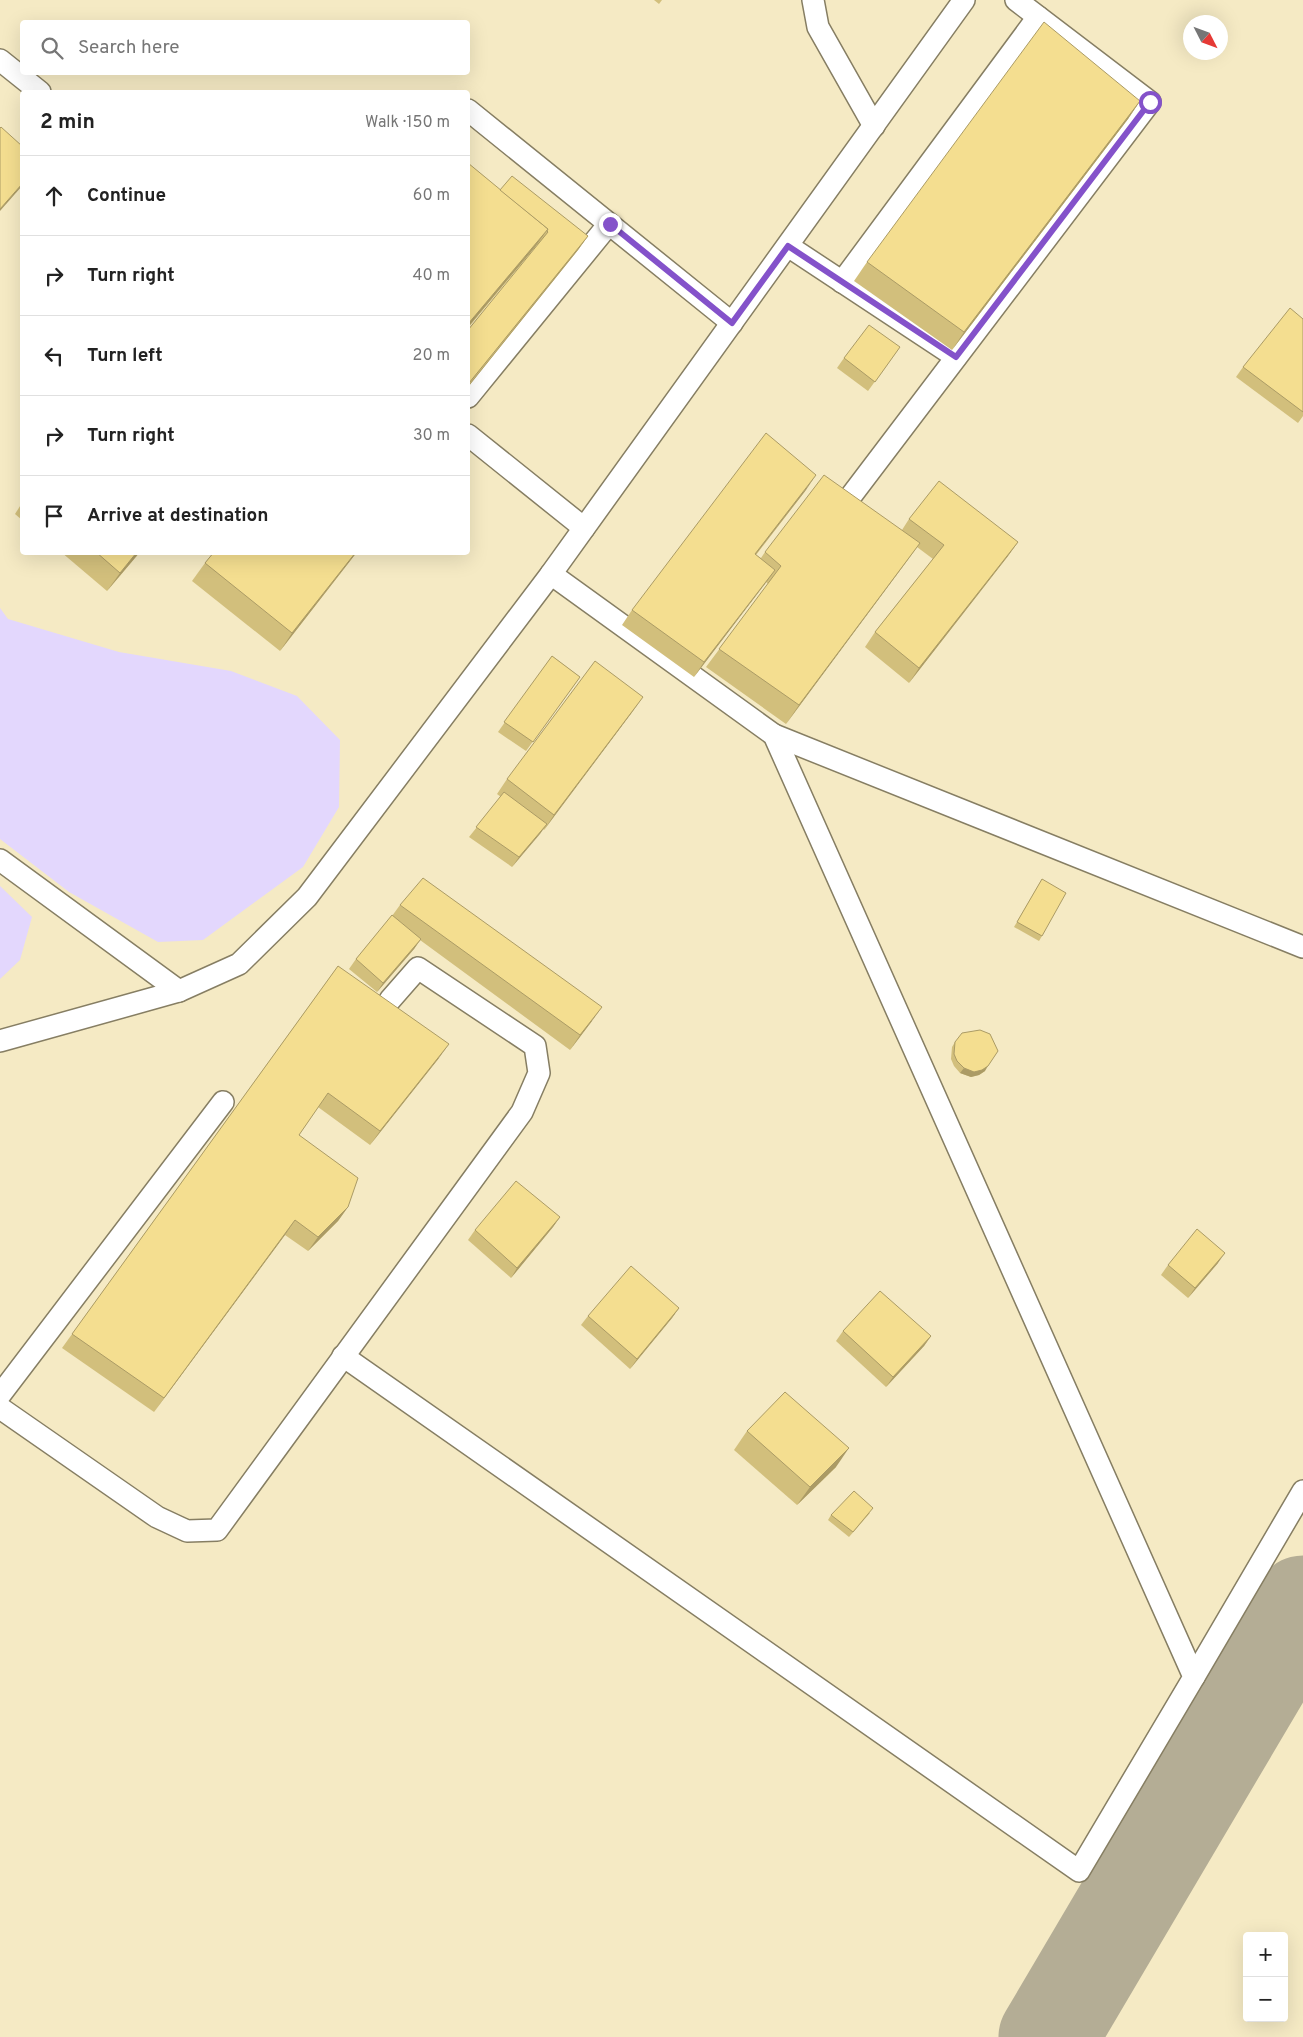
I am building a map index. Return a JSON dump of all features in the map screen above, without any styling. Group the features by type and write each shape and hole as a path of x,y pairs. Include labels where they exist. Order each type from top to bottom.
{"lane":[{"path":"813,0 818,27 874,126"},
{"path":"0,1041 179,991 239,964 307,897 551,574 964,0"},
{"path":"850,496 1150,102 1016,0"},
{"path":"842,282 1038,17"},
{"path":"0,60 38,90"},
{"path":"470,112 732,323"},
{"path":"470,395 610,224"},
{"path":"788,246 956,357"},
{"path":"470,437 584,528"},
{"path":"551,574 774,735 1303,947"},
{"path":"774,735 1194,1677"},
{"path":"0,860 179,991"},
{"path":"0,1408 157,1517 187,1531 216,1530 522,1112 539,1073 534,1046 418,968 390,1000"},
{"path":"0,1395 223,1102"},
{"path":"343,1356 1078,1871 1303,1491"}],"shaded area":[{"path":"0,0 1303,0 1303,2037 0,2037"},
{"path":"0,608 8,619 119,652 231,671 297,696 340,740 339,807 303,867 203,940 158,942 69,892 0,839"},
{"path":"0,886 32,917 20,960 0,979"}],"building":[{"path":"1044,22 1140,101 964,332 867,262"},
{"path":"0,128 20,144 20,186 0,209"},
{"path":"470,165 548,229 470,322"},
{"path":"512,176 588,236 470,382 470,328 548,232 548,229 500,190"},
{"path":"1290,308 1303,319 1303,412 1243,367"},
{"path":"869,325 900,347 875,382 844,358"},
{"path":"766,433 816,475 755,554 775,570 704,662 632,610"},
{"path":"824,475 920,543 799,705 719,649 781,566 765,552"},
{"path":"939,481 1018,542 919,668 875,632 944,545 909,519"},
{"path":"99,555 135,555 120,573"},
{"path":"212,555 354,555 292,633 205,563"},
{"path":"552,656 580,677 533,742 504,722"},
{"path":"595,661 643,697 554,815 507,779"},
{"path":"504,792 547,824 519,857 476,827"},
{"path":"423,878 602,1007 580,1035 400,905"},
{"path":"1042,879 1066,893 1042,936 1017,922"},
{"path":"392,915 421,939 383,983 356,959"},
{"path":"338,966 449,1044 380,1131 328,1093 299,1135 358,1178 348,1207 318,1237 295,1220 164,1398 72,1334"},
{"path":"980,1030 990,1034 998,1051 988,1066 974,1072 964,1068 957,1061 954,1054 955,1042 962,1033"},
{"path":"516,1181 560,1217 517,1268 475,1230"},
{"path":"1197,1229 1225,1253 1195,1288 1168,1265"},
{"path":"631,1266 679,1308 637,1359 588,1316"},
{"path":"880,1291 931,1336 893,1377 843,1331"},
{"path":"785,1392 849,1448 810,1487 747,1431"},
{"path":"854,1491 873,1508 853,1532 831,1515"}],"taxiway":[{"path":"1048,2037 1303,1605"}],"route":[{"path":"610,224 732,323 788,246 956,357 1150,102"}]}
